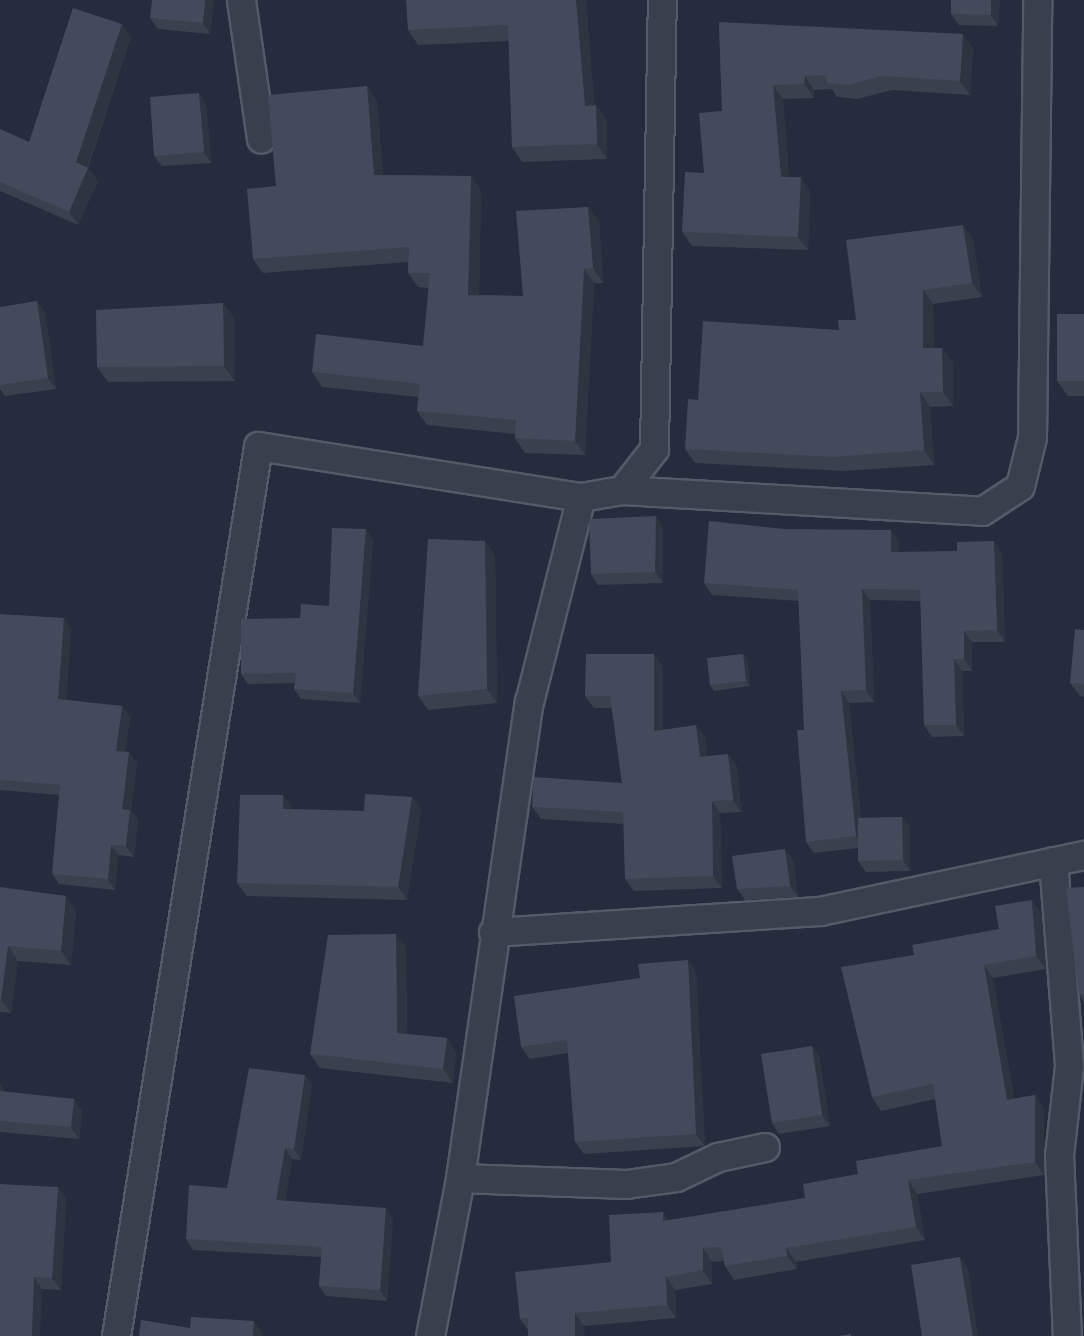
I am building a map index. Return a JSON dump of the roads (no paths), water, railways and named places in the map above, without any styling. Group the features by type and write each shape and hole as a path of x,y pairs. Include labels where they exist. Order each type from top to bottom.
{"street":[{"path":"241,0 261,139"},
{"path":"622,490 654,449 662,0"},
{"path":"116,1336 258,446 581,496 622,490 982,511 1020,486 1032,437 1037,0"},
{"path":"430,1336 460,1178 493,932 529,702 581,496"},
{"path":"493,932 820,911 1084,855"},
{"path":"1053,861 1069,1066 1059,1155 1067,1336"},
{"path":"460,1178 626,1184 676,1177 718,1157 765,1147"}]}
